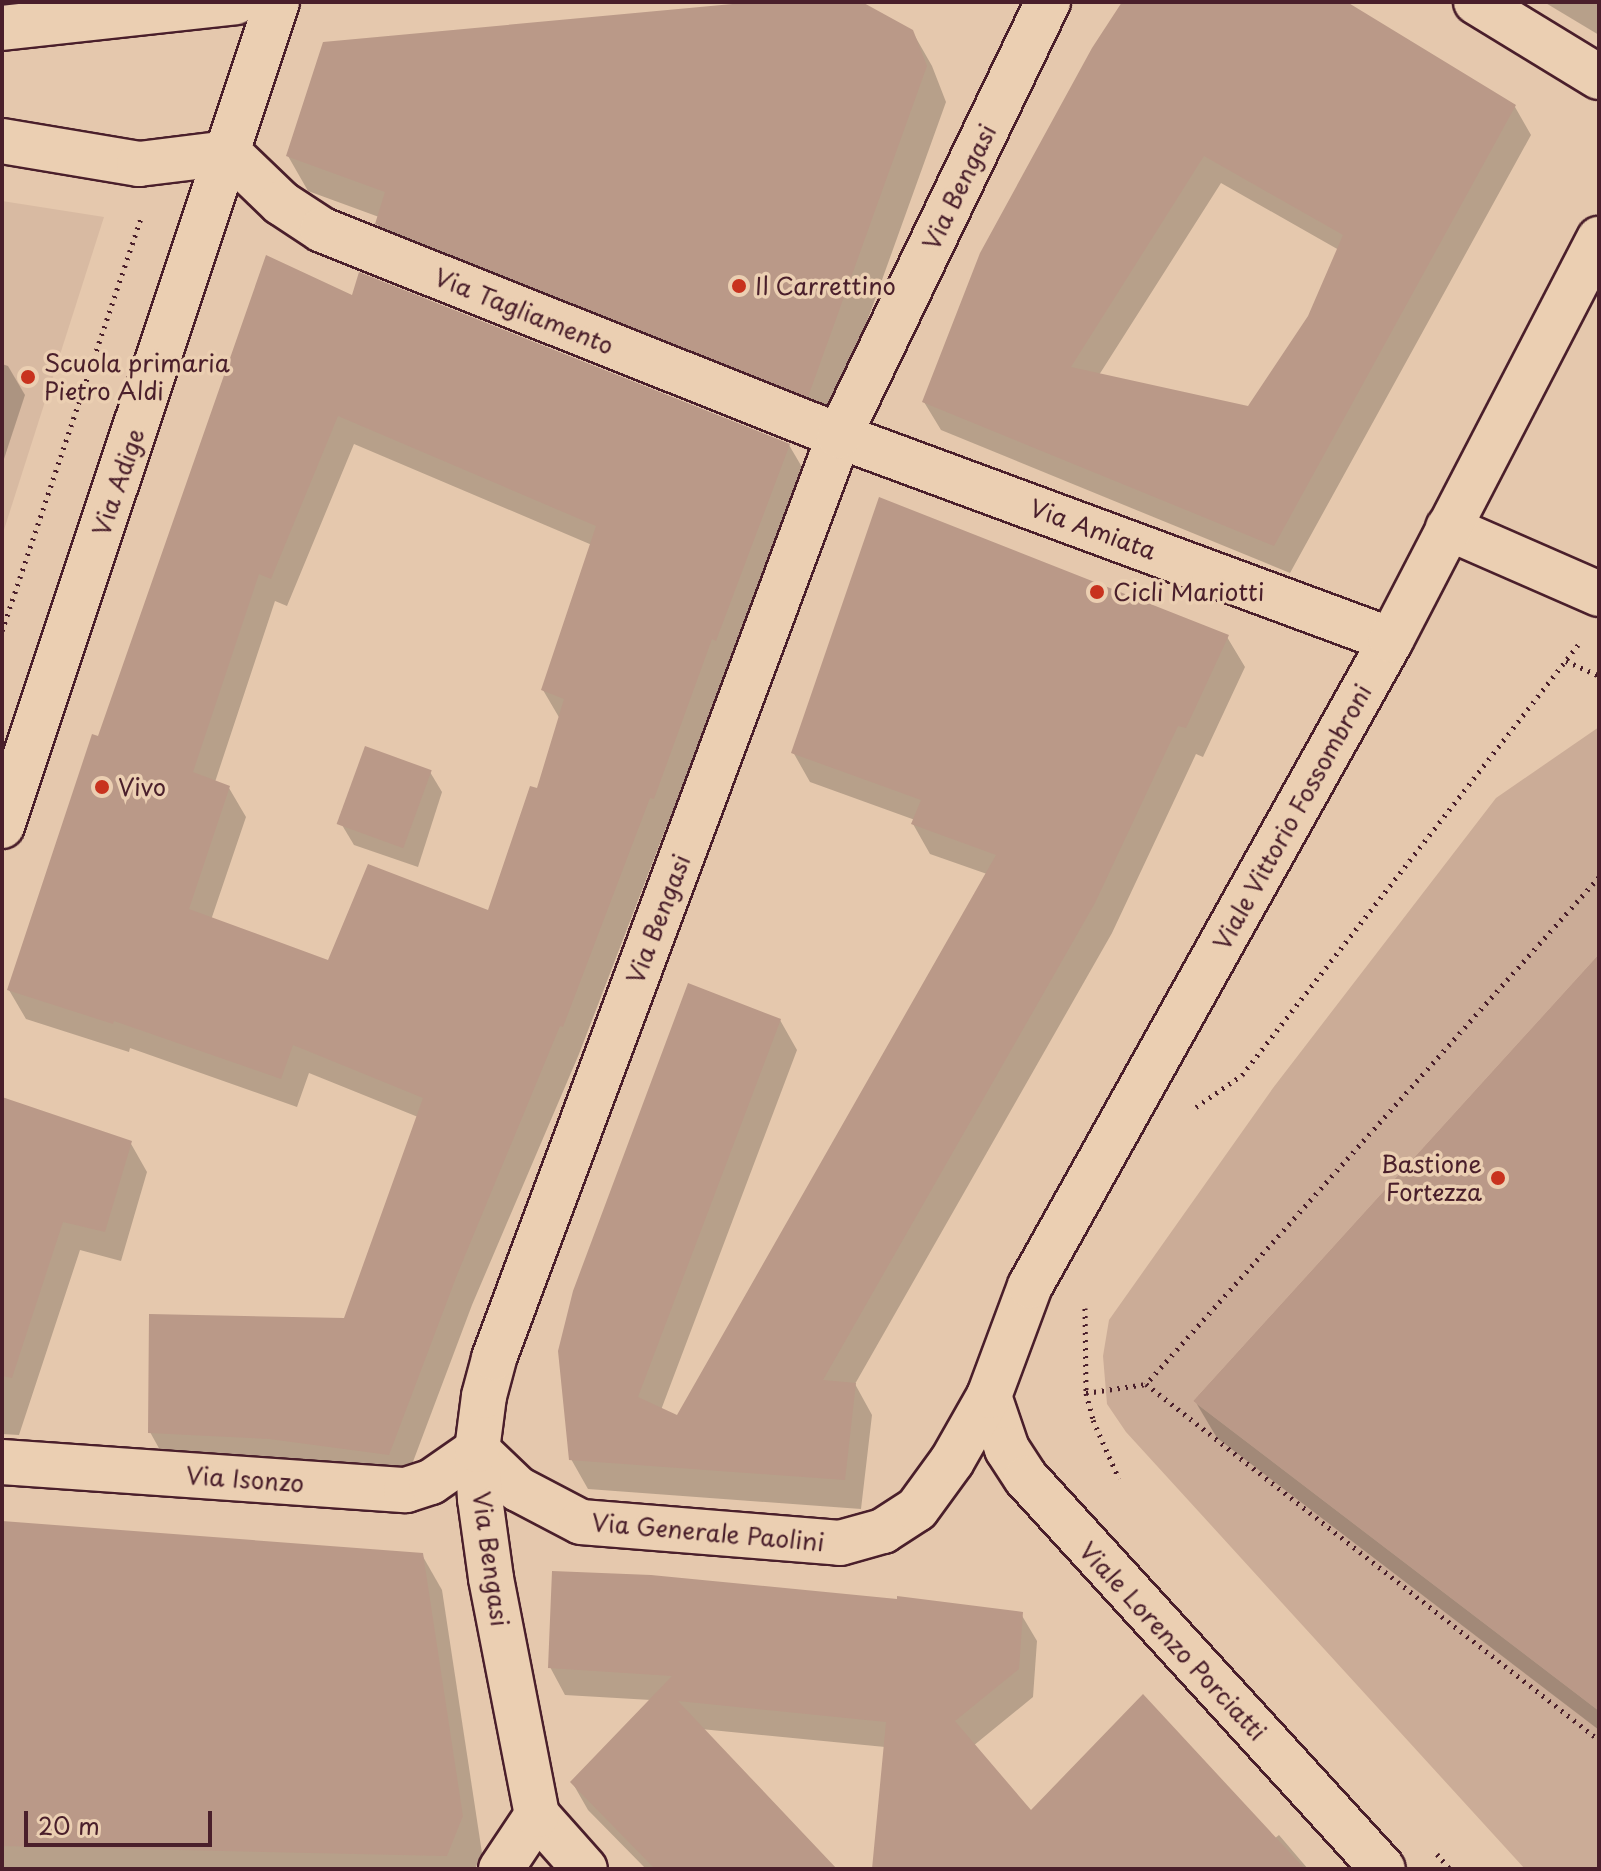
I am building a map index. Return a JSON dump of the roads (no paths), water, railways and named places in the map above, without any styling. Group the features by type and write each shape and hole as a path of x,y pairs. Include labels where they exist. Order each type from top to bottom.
{"street":[{"path":"2,28 236,2"},
{"name":"Via Adige","path":"2,826 277,2"},
{"name":"Via Bengasi","path":"537,1815 491,1578 477,1450 484,1396 494,1358 839,436 1048,2"},
{"path":"1476,2 1599,77"},
{"path":"2,141 139,164 229,153"},
{"name":"Via Tagliamento","path":"229,153 281,203 322,230 839,436"},
{"name":"Viale Vittorio Fossombroni","path":"989,1396 1030,1286 1391,640 1599,239"},
{"name":"Via Amiata","path":"839,436 1391,640"},
{"path":"1448,528 1599,594"},
{"name":"Via Generale Paolini","path":"477,1450 518,1489 581,1522 840,1543 883,1531 917,1509 952,1461 989,1396"},
{"name":"Viale Lorenzo Porciatti","path":"989,1396 1007,1449 1026,1478 1383,1869"},
{"name":"Via Isonzo","path":"2,1462 406,1490 431,1482 477,1450"},
{"path":"501,1869 537,1815 585,1869"}],"place":[{"name":"Il Carrettino","path":"739,286"},
{"name":"Scuola primaria Pietro Aldi","path":"28,377"},
{"name":"Cicli Mariotti","path":"1097,592"},
{"name":"Vivo","path":"102,787"},
{"name":"Bastione Fortezza","path":"1498,1178"}]}
